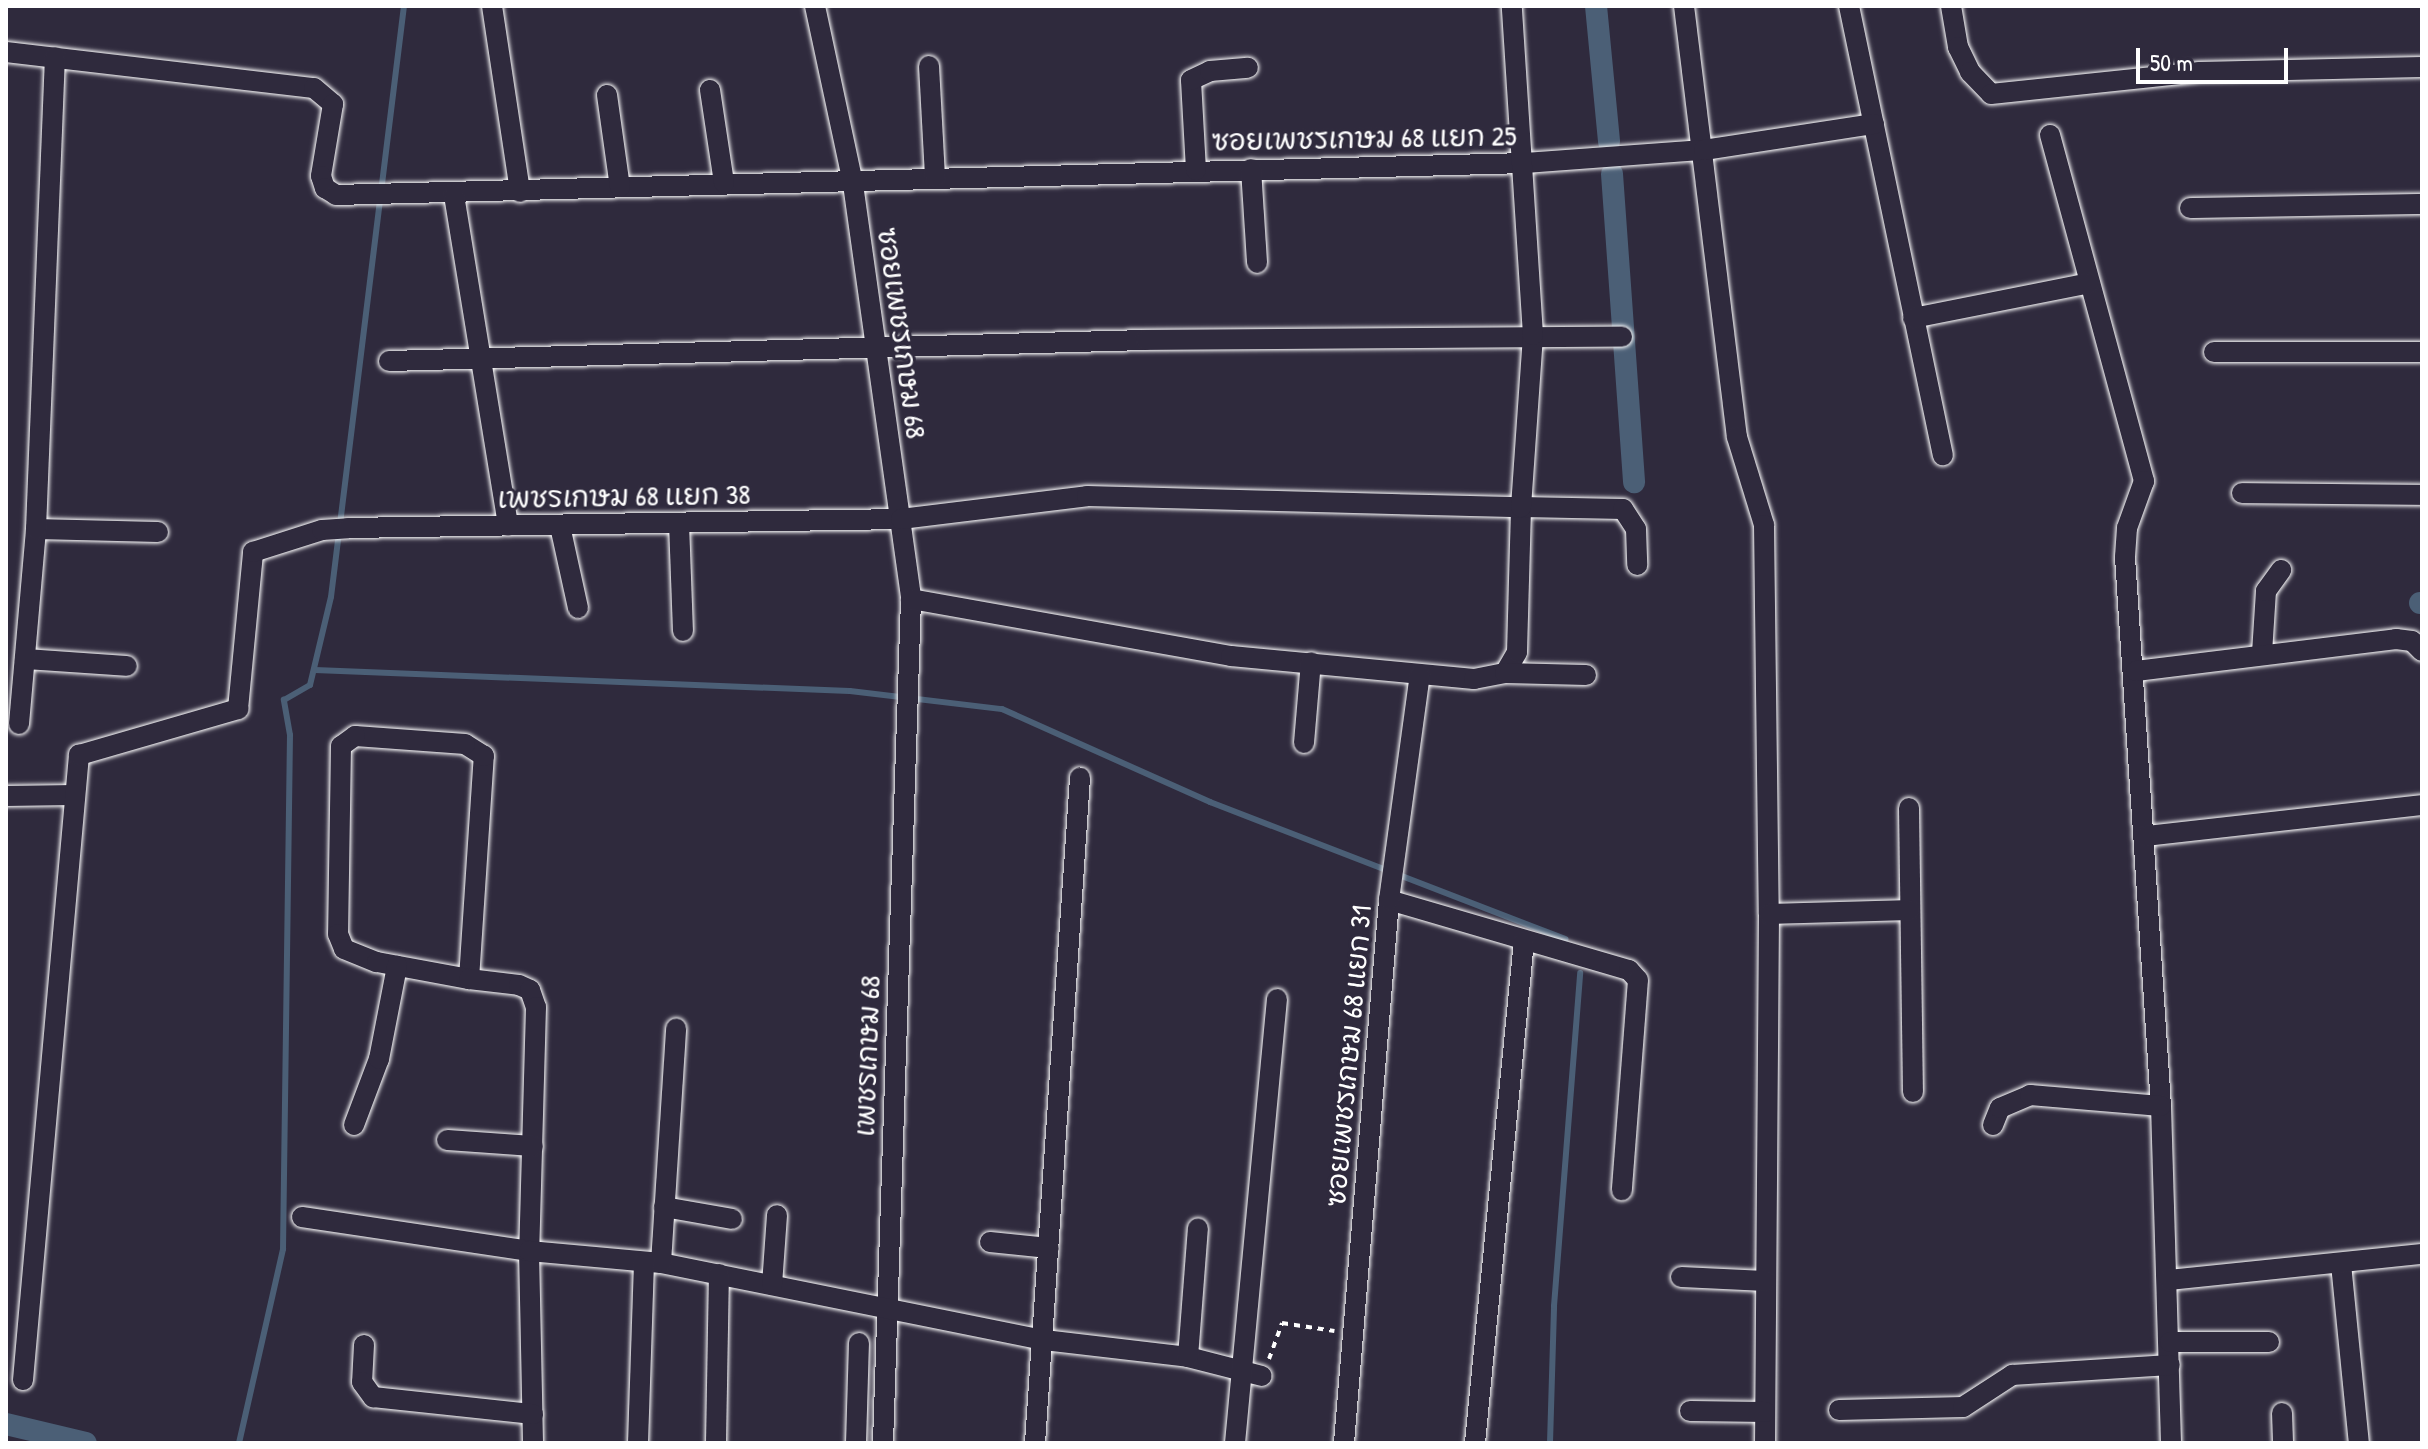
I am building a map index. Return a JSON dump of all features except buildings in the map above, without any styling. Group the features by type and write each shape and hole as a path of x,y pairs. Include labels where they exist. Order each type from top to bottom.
{"street":[{"path":"492,6 520,192"},
{"name":"ซอยเพชรเกษม 68","path":"815,6 853,184 901,519 911,599 908,670"},
{"path":"1505,673 1517,652 1521,507 1533,335 1525,163 1512,6"},
{"path":"1684,6 1737,437 1764,525 1769,914 1765,1443"},
{"path":"1849,6 1943,455"},
{"path":"1951,6 1958,47 1970,72 1991,94 2199,72 2422,67"},
{"path":"6,52 55,57 36,529 19,724"},
{"name":"ซอยเพชรเกษม 68 แยก 25","path":"55,57 314,88 326,94 335,113 321,176 325,188 336,195 454,195 724,183 853,184 935,177 1525,163 1704,150 1874,124"},
{"path":"929,66 935,177"},
{"path":"1196,170 1191,80 1210,71 1248,68"},
{"path":"710,90 724,183"},
{"path":"607,95 620,187"},
{"path":"2050,135 2143,463 2141,500 2125,540 2136,671 2161,1106 2169,1280 2171,1443"},
{"path":"1251,169 1257,263"},
{"path":"454,195 478,359 508,526"},
{"path":"2190,208 2422,204"},
{"path":"1913,318 2090,283"},
{"path":"389,361 875,351 996,343 1533,335 1622,337"},
{"path":"2214,352 2422,352"},
{"path":"2242,493 2422,495"},
{"name":"เพชรเกษม 68 แยก 38","path":"74,795 82,753 238,709 253,552 322,530 901,519 1087,496 1623,509 1636,529 1637,565"},
{"path":"679,523 683,631"},
{"path":"560,526 578,608"},
{"path":"36,529 158,532"},
{"path":"2262,653 2266,591 2281,570"},
{"path":"911,599 1231,656 1474,679 1505,673 1586,675"},
{"path":"2136,671 2262,653 2396,639 2412,641 2422,651"},
{"path":"25,659 127,666"},
{"path":"1304,743 1311,662"},
{"name":"เพชรเกษม 68","path":"883,1443 908,670"},
{"name":"ซอยเพชรเกษม 68 แยก 31","path":"1344,1443 1389,900 1420,675"},
{"path":"469,979 484,756 465,744 355,736 341,746 338,934 344,949 358,958 469,979 519,985 534,998 529,1251 533,1443"},
{"path":"1035,1443 1080,778"},
{"path":"6,796 74,795 23,1380"},
{"path":"2146,836 2422,805"},
{"path":"1909,808 1913,1092"},
{"path":"1389,900 1629,970 1638,980 1622,1190"},
{"path":"1769,914 1910,910"},
{"path":"1475,1443 1524,941"},
{"path":"354,1125 379,1059 397,966"},
{"path":"1235,1443 1277,999"},
{"path":"638,1443 653,1262 664,1207 676,1028"},
{"path":"1993,1125 2000,1108 2030,1095 2161,1106"},
{"path":"447,1140 533,1146"},
{"path":"664,1207 732,1219"},
{"path":"772,1285 777,1215"},
{"path":"302,1217 529,1251 653,1262 1044,1340 1188,1357 1262,1376"},
{"path":"1188,1357 1198,1228"},
{"path":"990,1242 1049,1248"},
{"path":"2169,1280 2422,1254"},
{"path":"2341,1264 2359,1443"},
{"path":"716,1443 719,1274"},
{"path":"1681,1277 1766,1281"},
{"path":"2170,1342 2269,1342"},
{"path":"856,1443 859,1343"},
{"path":"364,1345 362,1382 373,1397 533,1414"},
{"path":"1839,1410 1963,1407 2012,1375 2170,1365"},
{"path":"1690,1411 1765,1412"},
{"path":"2282,1413 2283,1443"}],"path":[{"path":"1262,1376 1282,1323 1352,1334"}],"waterway":[{"path":"239,1443 283,1249 290,735 284,700 310,685 331,597 404,6"},
{"path":"1596,6 1609,141"},
{"path":"1612,174 1634,482"},
{"path":"315,670 850,691 1002,709 1210,802 1565,939"},
{"path":"1550,1443 1554,1306 1580,973"},
{"path":"6,1424 86,1443"}]}
